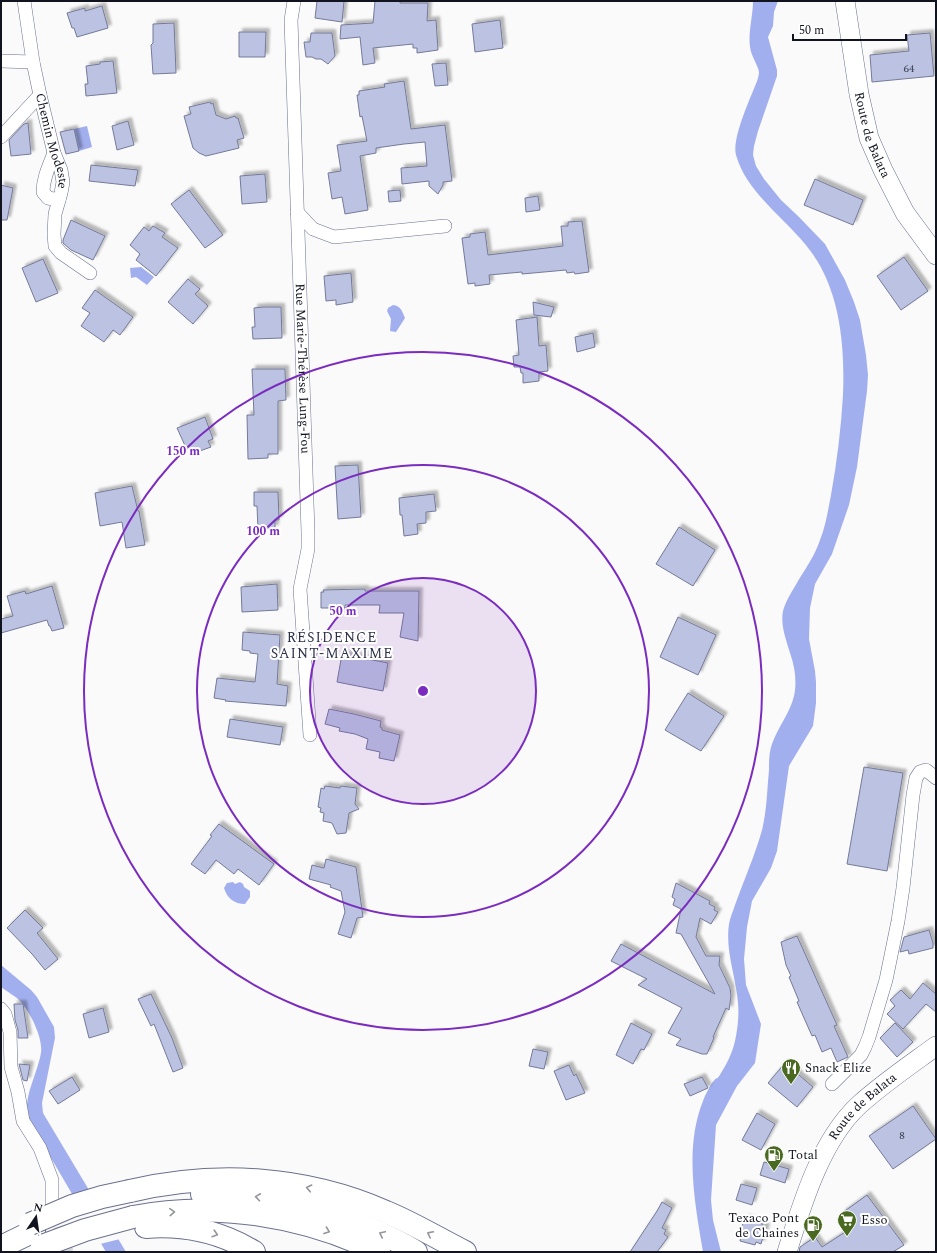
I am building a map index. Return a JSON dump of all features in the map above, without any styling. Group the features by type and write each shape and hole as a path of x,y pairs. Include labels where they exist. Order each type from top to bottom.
{"highway":[{"path":"1,1247 116,1232 132,1209 158,1184 188,1180 257,1180 292,1184 330,1192 361,1202 387,1212 464,1252"},
{"path":"1,1242 39,1241 74,1216 132,1209 191,1194 206,1194 283,1201 314,1208 357,1223 416,1252"},
{"path":"132,1209 169,1227 190,1228 212,1232 232,1239 254,1252"},
{"path":"132,1209 154,1213 202,1210 270,1216 314,1226 358,1242 379,1252"}],"main road":[{"name":"Route de Balata","path":"845,1 858,94 869,138 882,170 905,213 936,255"},
{"name":"Route de Balata","path":"787,1251 816,1169 845,1120 873,1093 936,1046"}],"street":[{"name":"Chemin Modeste","path":"24,1 33,62 40,95 54,153 61,170 63,182 55,214 55,246 61,253 90,274"},
{"name":"Rue Marie-Thérèse Lung-Fou","path":"294,1 291,20 308,532 308,549 300,589 310,735"},
{"path":"1,60 33,62"},
{"path":"1,136 40,95"},
{"path":"54,153 45,179 43,192 48,198 59,200"},
{"path":"297,212 314,229 334,237 445,226"},
{"path":"832,1084 861,1055 869,1037 886,980 898,922 916,778 920,772 926,770 936,778"},
{"path":"1,1009 5,1014 10,1032 11,1066 18,1092 23,1121 40,1148 52,1180 52,1204"}],"water":[{"path":"753,1 778,1 774,12 773,26 768,37 777,70 777,76 754,146 753,155 756,166 764,179 781,200 825,244 845,280 860,320 868,375 857,467 849,505 832,554 815,584 810,608 809,639 816,682 816,703 813,726 789,766 777,851 771,868 752,901 747,927 744,959 746,985 761,1024 755,1063 737,1086 716,1125 711,1200 713,1220 721,1252 703,1252 694,1196 693,1176 694,1138 697,1119 705,1096 712,1083 718,1078 726,1064 735,1041 738,1024 738,1007 737,993 728,944 729,924 753,858 764,822 771,747 790,708 794,696 794,671 783,628 782,617 786,603 816,551 824,529 835,470 843,395 843,356 841,336 833,296 826,278 817,260 805,244 756,192 741,168 736,155 735,149 738,132 759,74 750,47"},
{"path":"87,126 92,147 79,151 74,129"},
{"path":"141,267 154,277 147,285 136,277 131,278 130,268"},
{"path":"393,305 400,308 405,318 396,332 390,331 391,319 387,311 388,308"},
{"path":"233,882 235,884 240,882 250,891 250,897 245,904 234,902 227,895 224,888 227,883"},
{"path":"1,965 31,990 37,997 54,1027 55,1038 42,1103 43,1113 126,1252 106,1252 30,1122 27,1104 41,1053 40,1040 36,1026 25,1007 17,998 1,987"}],"pier":[{"path":"93,1193 120,1239 100,1244 73,1199"}],"building":[{"path":"317,1 344,1 342,22 315,18"},
{"path":"375,1 428,3 427,21 436,20 438,50 417,53 417,48 413,48 413,44 373,48 375,63 363,65 360,37 340,39 341,25 373,23"},
{"path":"102,6 108,28 77,37 67,13 85,8 85,11"},
{"path":"500,20 503,48 475,52 472,24"},
{"path":"174,23 176,73 153,74 151,45 153,43 153,24"},
{"path":"239,32 266,32 265,57 239,57"},
{"path":"311,33 332,33 335,56 328,64 321,59 306,57 304,42 310,42"},
{"path":"930,33 934,76 872,82 870,55 909,51 907,35"},
{"path":"113,61 117,93 86,96 85,84 88,84 86,66 100,64 100,62"},
{"path":"446,63 448,85 435,86 432,64"},
{"path":"404,81 411,129 445,125 452,181 443,182 438,194 429,186 429,181 402,184 401,168 427,166 425,142 376,148 376,153 360,156 368,210 345,214 342,197 332,199 328,173 341,171 337,145 367,141 362,116 360,117 357,95 359,95 359,91 385,87 384,84"},
{"path":"210,102 211,104 213,103 216,115 226,119 235,116 238,118 244,138 237,140 239,148 206,156 193,148 184,116 191,114 189,107"},
{"path":"128,121 134,145 117,150 112,126"},
{"path":"28,123 31,154 11,156 9,140 24,124"},
{"path":"74,129 79,151 66,154 60,132"},
{"path":"91,165 138,170 135,186 89,181"},
{"path":"265,174 267,202 242,204 240,176"},
{"path":"815,179 863,200 853,225 804,205"},
{"path":"1,185 13,188 7,220 1,220"},
{"path":"189,190 223,235 205,248 171,204"},
{"path":"400,190 401,201 389,202 388,191"},
{"path":"538,196 540,210 526,212 525,198"},
{"path":"71,220 105,236 93,260 71,250 63,243"},
{"path":"582,221 589,272 575,274 574,272 567,273 566,270 489,275 490,284 475,286 475,283 468,284 462,238 470,237 470,234 485,232 488,255 563,246 561,226 568,226 568,222"},
{"path":"153,226 165,233 162,237 178,248 156,276 136,260 140,254 130,245 144,227 149,231"},
{"path":"904,257 928,291 901,310 877,276"},
{"path":"43,259 58,293 36,302 22,268"},
{"path":"351,273 353,302 336,305 336,300 326,301 324,276"},
{"path":"188,279 200,289 195,294 208,306 193,324 168,302"},
{"path":"95,290 133,317 120,335 113,330 104,342 81,326 90,313 82,308"},
{"path":"533,302 554,307 551,317 534,315"},
{"path":"281,307 282,338 253,339 252,327 255,327 254,308"},
{"path":"537,317 539,346 546,345 548,371 539,372 539,381 523,383 523,373 521,373 520,367 514,367 513,356 519,355 516,320"},
{"path":"593,333 595,347 577,352 575,337"},
{"path":"252,369 285,369 286,400 278,401 278,454 268,454 268,458 248,459 247,415 254,415"},
{"path":"205,417 213,439 208,441 211,447 194,453 192,448 187,450 177,428"},
{"path":"358,465 361,517 338,519 335,466"},
{"path":"132,486 139,511 145,545 126,548 122,522 100,526 95,493"},
{"path":"254,492 278,492 279,520 275,520 275,528 258,529 257,506 254,506"},
{"path":"434,494 436,511 426,512 426,523 417,524 418,534 404,536 402,515 400,515 399,498"},
{"path":"679,527 715,550 693,586 656,564"},
{"path":"277,584 278,610 242,612 241,587"},
{"path":"52,586 64,628 52,631 47,620 1,633 1,619 13,616 7,596 25,591 26,594"},
{"path":"365,589 365,591 419,591 418,641 400,637 404,613 379,613 380,605 345,605 345,608 321,608 321,592 324,592 323,590"},
{"path":"678,617 716,635 698,675 660,657"},
{"path":"243,632 280,635 277,684 288,686 286,706 225,701 226,700 214,698 217,678 255,682 258,654 242,650"},
{"path":"342,654 388,663 383,691 337,682"},
{"path":"688,693 724,716 701,751 665,730"},
{"path":"329,709 381,721 380,727 382,730 400,735 394,761 379,758 380,752 366,749 368,739 355,734 339,731 340,728 325,724"},
{"path":"230,719 283,727 280,745 227,737"},
{"path":"864,767 903,773 887,871 847,864"},
{"path":"325,786 357,788 355,804 359,809 349,813 346,833 337,834 332,823 323,821 324,813 320,812 321,808 318,807 321,788 324,789"},
{"path":"219,824 274,864 259,885 238,869 234,874 216,860 205,874 191,864"},
{"path":"326,859 356,867 363,917 357,918 351,938 338,934 345,912 341,891 330,887 331,885 309,879 312,865 324,868"},
{"path":"676,883 710,901 709,904 715,907 714,910 718,912 711,924 700,918 696,937 706,956 720,956 719,965 730,988 731,996 729,1010 726,1008 707,1054 702,1054 676,1045 681,1039 668,1033 682,1008 638,985 647,979 611,961 621,944 715,994 681,934 676,933 681,909 673,905 675,899 672,897"},
{"path":"25,910 43,928 37,933 58,959 45,970 7,928"},
{"path":"929,930 933,948 909,954 908,950 900,952 904,937"},
{"path":"797,936 837,1025 834,1026 848,1057 837,1062 831,1048 822,1052 815,1035 812,1036 797,1002 799,1001 789,977 791,976 786,965 781,942"},
{"path":"923,983 936,994 936,1012 926,1004 903,1029 887,1014 895,1006 890,1000 901,990 910,999"},
{"path":"151,994 172,1038 183,1068 173,1072 154,1024 151,1026 138,999"},
{"path":"14,1004 23,1004 28,1038 18,1038"},
{"path":"103,1008 109,1032 89,1038 83,1014"},
{"path":"631,1023 652,1034 644,1050 641,1049 633,1064 616,1055"},
{"path":"895,1023 913,1042 897,1057 880,1038"},
{"path":"533,1049 548,1052 544,1069 529,1066"},
{"name":"Snack Elize","path":"785,1063 813,1087 797,1107 768,1083"},
{"path":"19,1064 30,1065 27,1081 23,1080"},
{"path":"569,1065 574,1076 576,1074 585,1093 566,1100 554,1071"},
{"path":"72,1077 80,1090 58,1104 49,1091"},
{"path":"702,1077 708,1088 690,1096 684,1084"},
{"path":"913,1106 936,1139 893,1169 869,1136"},
{"path":"757,1113 775,1124 761,1150 742,1140"},
{"name":"Total","path":"764,1162 789,1169 785,1183 760,1175"},
{"path":"741,1184 757,1188 752,1205 736,1200"},
{"path":"867,1195 904,1245 893,1252 799,1252 800,1247 815,1237 822,1247 853,1227 842,1213"},
{"path":"662,1202 672,1208 662,1228 666,1230 664,1234 668,1237 657,1252 630,1252 657,1211"},
{"path":"745,1218 762,1223 762,1225 766,1227 761,1244 756,1242 755,1245 740,1241 742,1232 740,1231"}],"tunnel":[{"path":"54,1208 67,1252"}],"place":[{"name":"Snack Elize","path":"791,1085"},
{"name":"Total","path":"774,1172"},
{"name":"Esso","path":"847,1237"},
{"name":"Texaco Pont de Chaines","path":"813,1242"}],"district":[{"name":"RÉSIDENCE SAINT-MAXIME","path":"332,646"}]}
